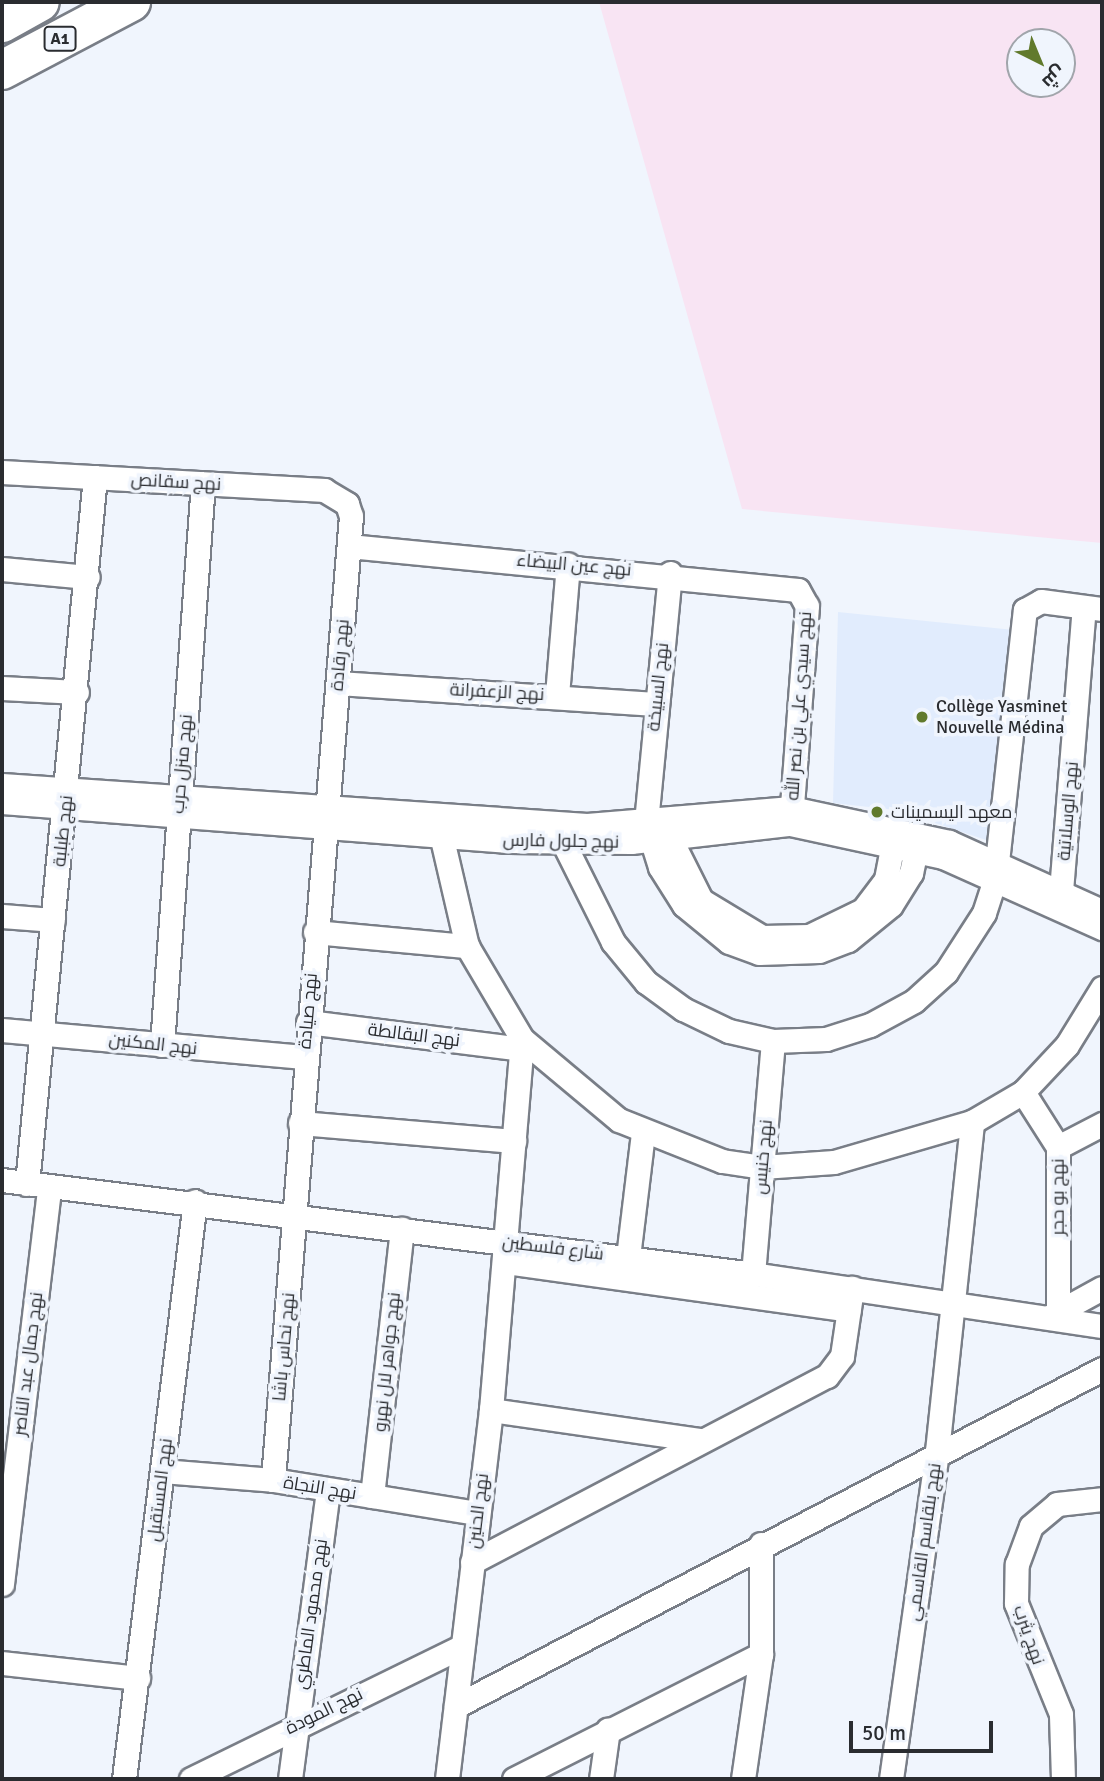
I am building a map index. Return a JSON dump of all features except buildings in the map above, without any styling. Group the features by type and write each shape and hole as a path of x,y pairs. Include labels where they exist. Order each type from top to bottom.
{"highway":[{"name":"A1","path":"2,23 40,2"},
{"name":"A1","path":"2,70 125,5"},
{"path":"2,93 125,5"}],"street":[{"name":"نهج سقانص","path":"2,472 324,490 347,504"},
{"name":"نهج طبلبة","path":"38,1185 41,1032 67,798 95,477"},
{"name":"نهج منزل حرب","path":"162,1045 203,483"},
{"name":"نهج رقادة","path":"324,817 349,546 347,504"},
{"name":"نهج عين البيضاء","path":"349,546 670,573 798,590"},
{"path":"556,695 568,564"},
{"path":"2,569 88,577"},
{"name":"نهج السبيخة","path":"655,824 655,704 670,573"},
{"name":"نهج سيدي علي بن نصر الله","path":"791,816 807,606 798,590"},
{"path":"558,833 590,905 646,982 718,1026 773,1041 826,1039 914,1001 968,946 996,871 1022,618 1041,601 1093,608"},
{"name":"نهج الوسلاتية","path":"1061,891 1093,608"},
{"name":"نهج الزعفرانة","path":"338,682 556,695 655,704"},
{"path":"2,688 77,692"},
{"name":"نهج جلول فارس","path":"2,785 67,798"},
{"name":"نهج جلول فارس","path":"2,802 67,798 439,827 558,833 791,816 910,830 996,871 1102,928"},
{"name":"نهج جلول فارس","path":"791,816 996,871 1061,891 1102,911"},
{"name":"نهج صيادة","path":"296,1214 304,1057 324,817"},
{"path":"655,824 686,879 715,914 762,937 789,939 830,929 863,910 886,878 893,842"},
{"path":"655,824 672,888 700,923 749,949 791,956 848,940 871,926 905,887 916,849"},
{"path":"439,827 467,946 522,1044 580,1093 643,1133 688,1152 762,1167 881,1153 972,1122 1023,1092 1067,1045 1102,988"},
{"path":"2,916 53,920"},
{"path":"315,932 467,946"},
{"name":"نهج البقالطة","path":"308,1022 522,1044"},
{"name":"نهج المكنين","path":"2,1030 304,1057"},
{"name":"نهج خنيس","path":"753,1274 773,1041"},
{"name":"نهج الحنين","path":"447,1779 460,1647 491,1410 522,1044"},
{"name":"نهج بو حجر","path":"1023,1092 1058,1147 1054,1315"},
{"name":"نهج بلقاسم القاسمي","path":"891,1779 937,1451 955,1303 972,1122"},
{"path":"300,1123 514,1141"},
{"path":"1058,1147 1102,1124"},
{"path":"628,1257 643,1133"},
{"name":"شارع فلسطين","path":"2,1180 195,1201 402,1228 506,1252 628,1257 753,1274 850,1299 955,1303 1054,1315 1102,1326"},
{"name":"نهج جمال عبد الناصر","path":"2,1584 38,1185"},
{"name":"نهج المستقبل","path":"124,1779 195,1201"},
{"name":"نهج نحاس باشا","path":"273,1480 296,1214"},
{"name":"نهج جواهر لال نهرو","path":"372,1496 402,1228"},
{"path":"472,1562 700,1440 827,1376 842,1356 850,1299 506,1252"},
{"path":"1054,1315 1102,1287"},
{"path":"456,1706 937,1451 1102,1369"},
{"path":"491,1410 700,1440"},
{"name":"نهج النجاة","path":"162,1471 273,1480 477,1513"},
{"name":"نهج محمود الماطري","path":"290,1779 328,1491"},
{"name":"نهج يثرب","path":"1063,1779 1061,1714 1016,1603 1017,1564 1031,1526 1057,1504 1102,1499"},
{"path":"743,1779 761,1654 761,1544"},
{"name":"نهج المودة","path":"191,1779 296,1724 460,1647"},
{"path":"514,1779 608,1729 761,1654"},
{"path":"2,1663 138,1678"},
{"path":"601,1779 608,1729"}],"shaded area":[{"path":"599,2 1102,2 1102,543 742,509"},
{"name":"Collège Yasminet Nouvelle Médina","path":"838,612 1014,630 1001,845 896,810 833,803"}],"place":[{"name":"Collège Yasminet Nouvelle Médina","path":"922,717"},
{"name":"معهد اليسمينات","path":"877,812"}]}
